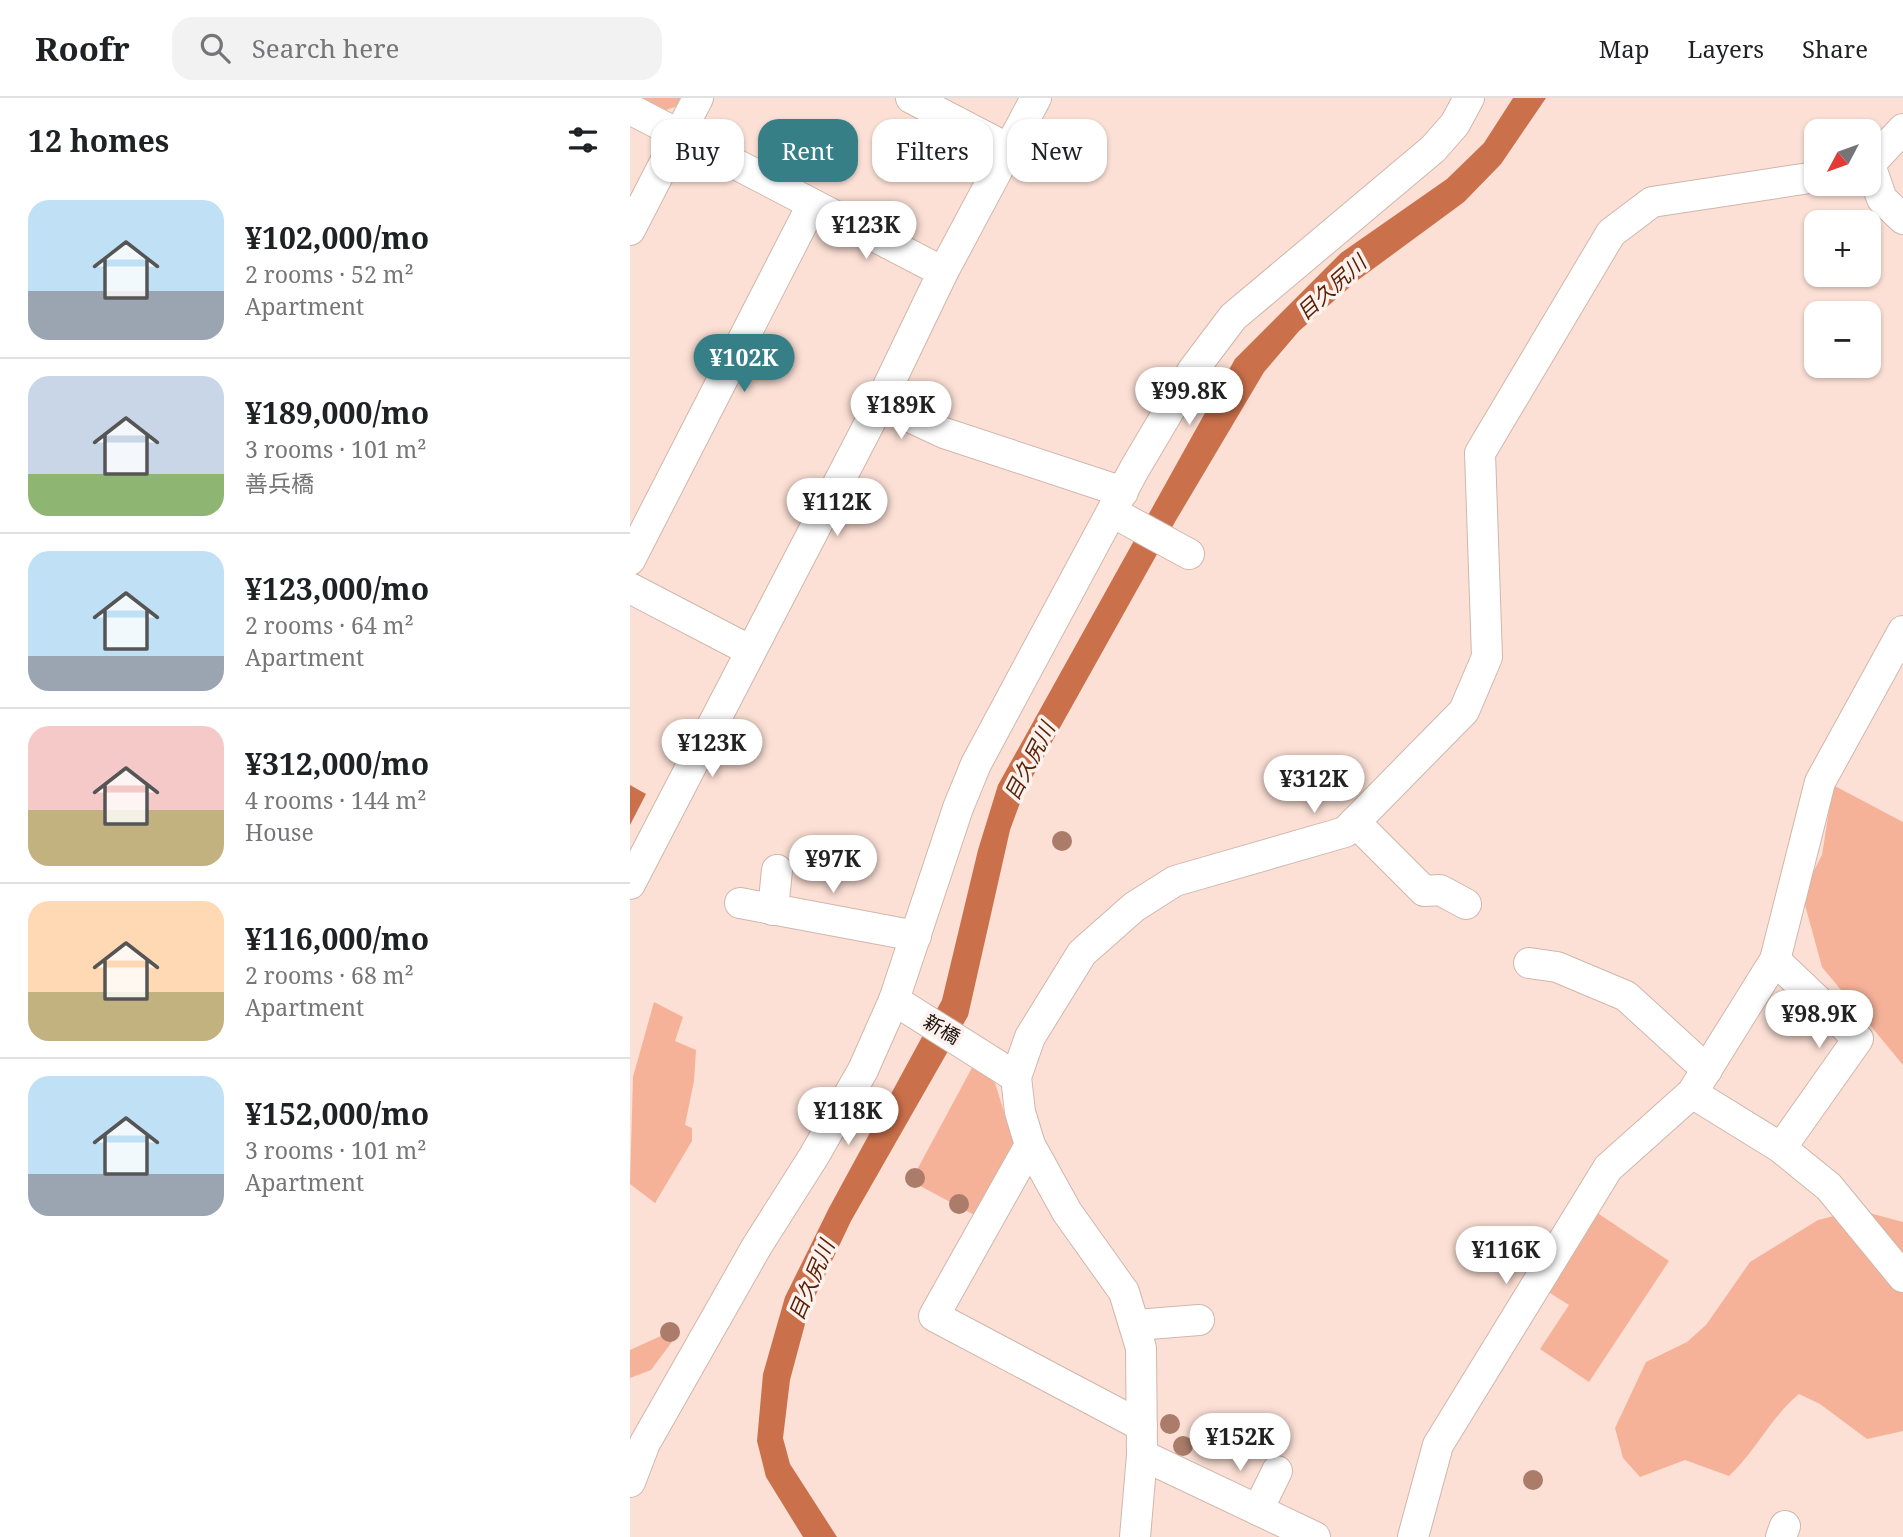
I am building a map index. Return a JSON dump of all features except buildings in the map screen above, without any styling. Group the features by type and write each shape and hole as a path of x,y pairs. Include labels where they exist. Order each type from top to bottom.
{"street":[{"path":"687,119 698,98"},
{"path":"911,98 1007,148"},
{"path":"1025,119 1036,98"},
{"path":"630,1482 638,1437 814,1157 863,1070 904,1006 916,936 976,764 1122,508 1193,370 1233,317 1433,149 1455,124 1469,98"},
{"path":"630,109 651,120"},
{"path":"1881,153 1903,129"},
{"path":"630,884 749,650 880,403 943,272 1007,153"},
{"path":"744,168 943,272"},
{"path":"1135,1537 1142,1441 1141,1348 1136,1325 1119,1284 1066,1212 1030,1145 1020,1112 1016,1077 1030,1037 1082,953 1134,907 1175,881 1345,832 1464,710 1488,657 1480,453 1611,233 1652,202 1804,179"},
{"path":"630,230 654,182"},
{"path":"1881,196 1903,219"},
{"path":"630,560 813,205"},
{"path":"880,403 1122,508 1184,552"},
{"path":"630,588 749,650"},
{"path":"1413,1537 1438,1445 1608,1168 1700,1082 1775,960 1820,782 1903,631"},
{"path":"1355,822 1424,891 1440,890 1466,904"},
{"path":"774,910 777,870"},
{"path":"740,903 916,936"},
{"path":"1775,960 1858,1039 1781,1148"},
{"path":"1529,963 1557,967 1626,996 1700,1082 1847,1205 1903,1277"},
{"name":"新橋","path":"904,1006 1016,1077"},
{"path":"1030,1145 934,1316 1258,1510 1315,1537"},
{"path":"1136,1325 1199,1320"},
{"path":"1258,1510 1277,1471"}],"shaded area":[{"path":"643,98 682,98 678,106 666,110"},
{"path":"1833,785 1903,822 1903,1065 1822,967 1802,894 1822,855"},
{"path":"654,1002 683,1017 675,1041 696,1050 694,1081 685,1125 692,1128 692,1141 655,1203 630,1184 633,1077"},
{"path":"974,1064 995,1083 1017,1154 980,1218 911,1181"},
{"path":"1593,1210 1669,1261 1589,1382 1540,1349 1569,1305 1542,1288"},
{"path":"1858,1210 1903,1222 1903,1431 1867,1439 1820,1404 1799,1394 1780,1413 1729,1476 1685,1460 1640,1477 1623,1458 1615,1428 1646,1362 1687,1342 1706,1325 1750,1262 1818,1220"},
{"path":"674,1330 680,1331 651,1370 630,1378 630,1350"}],"water":[{"name":"目久尻川","path":"1513,98 1546,98 1501,164 1464,202 1358,280 1299,331 1264,372 1175,522 1024,792 1010,830 968,1016 851,1221 809,1309 790,1380 783,1438 790,1464 837,1537 803,1537 766,1477 757,1441 763,1374 785,1297 829,1208 942,1000 978,850 998,785 1235,359 1341,253 1447,179 1484,143"},
{"path":"630,785 646,794 630,825"}]}
